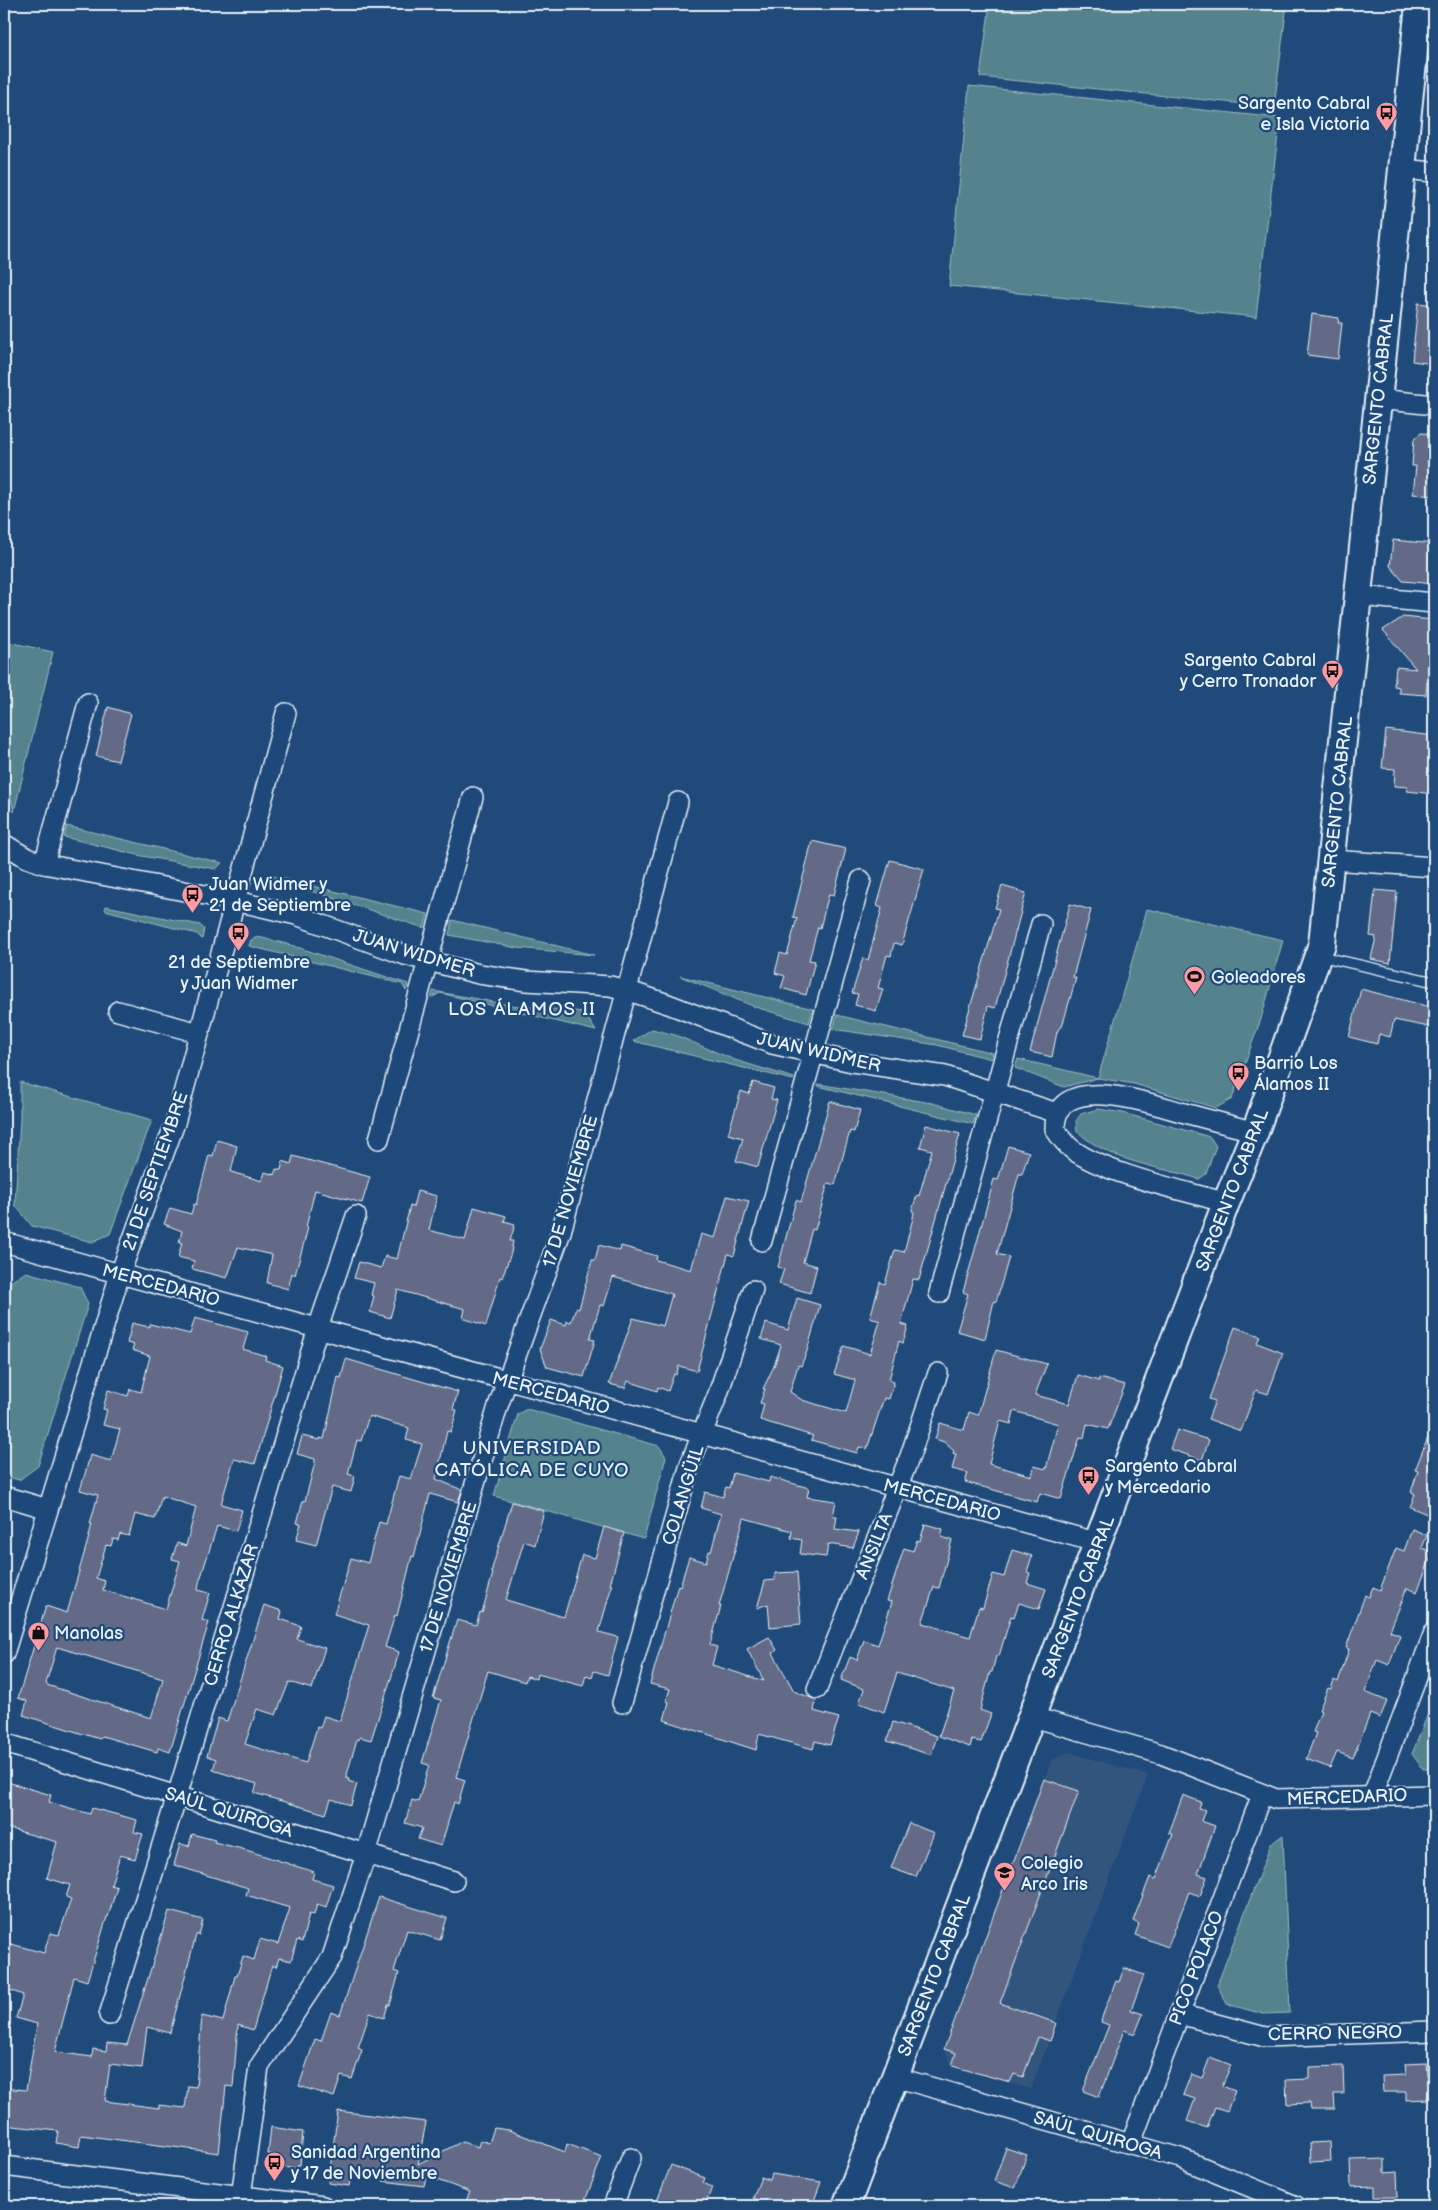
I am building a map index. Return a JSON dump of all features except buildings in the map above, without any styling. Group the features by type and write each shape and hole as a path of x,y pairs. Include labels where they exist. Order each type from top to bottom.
{"main road":[{"name":"SARGENTO CABRAL","path":"846,2206 1099,1543 1226,1203 1255,1132 1319,956 1331,860 1418,4"}],"street":[{"path":"1402,169 1434,172"},
{"path":"1378,399 1434,405"},
{"path":"1358,596 1434,603"},
{"path":"44,864 88,703"},
{"name":"21 DE SEPTIEMBRE","path":"4,1654 120,1274 175,1123 286,713"},
{"path":"379,1139 473,797"},
{"name":"17 DE NOVIEMBRE","path":"242,2196 259,2067 332,1957 366,1854 496,1416 561,1232 678,802"},
{"name":"JUAN WIDMER","path":"4,844 27,858 44,864 236,901 296,915 397,952 428,961 526,981 610,986 668,1004 754,1038 852,1062 945,1076 995,1091 1056,1121 1073,1150 1109,1167 1226,1203"},
{"path":"1331,860 1434,866"},
{"path":"762,1241 861,880"},
{"path":"939,1293 1041,924"},
{"path":"118,1011 199,1033"},
{"path":"1056,1121 1069,1100 1078,1097 1107,1095 1131,1098 1255,1132"},
{"name":"CERRO ALKAZAR","path":"108,2015 177,1796 318,1328 356,1216"},
{"name":"MERCEDARIO","path":"4,1242 1099,1543"},
{"name":"COLANGÜIL","path":"622,1703 690,1464 718,1394 753,1290"},
{"name":"ANSILTA","path":"818,1689 910,1456 938,1373"},
{"path":"4,1496 48,1510"},
{"path":"1372,1797 1434,1632"},
{"name":"MERCEDARIO","path":"1033,1717 1161,1754 1276,1799 1434,1795"},
{"name":"SAÚL QUIROGA","path":"4,1742 454,1881"},
{"name":"PICO POLACO","path":"1131,2143 1262,1794"},
{"name":"CERRO NEGRO","path":"1179,2014 1265,2036 1434,2031"},
{"name":"SAÚL QUIROGA","path":"895,2077 1180,2158 1296,2206"},
{"path":"613,2206 631,2158"},
{"path":"4,2166 186,2198 242,2196 323,2206"}],"lane":[{"path":"1319,956 1434,982"}],"shaded area":[{"name":"Colegio Arco Iris","path":"1068,1752 1148,1775 1031,2089 952,2066 944,2049 1051,1761"}],"green space":[{"path":"990,4 1287,4 1274,107 980,77"},
{"path":"969,86 1280,118 1256,317 949,286"},
{"path":"4,641 53,652 14,812 4,769"},
{"path":"67,826 222,863 216,869 142,856 64,837"},
{"path":"268,875 428,914 424,928 321,894 273,881"},
{"path":"106,906 200,925 204,929 202,939 197,934 105,910"},
{"name":"Goleadores","path":"1147,909 1283,940 1261,1019 1232,1099 1216,1108 1134,1084 1098,1078"},
{"path":"452,920 594,955 517,948 449,935"},
{"path":"258,937 291,945 408,984 406,991 402,984 249,946 251,940"},
{"path":"680,976 813,1009 809,1023 755,1007"},
{"path":"433,991 510,1005 584,1012 596,1031 440,993 431,998"},
{"path":"837,1015 993,1053 991,1059 937,1045 833,1029"},
{"path":"652,1029 675,1035 735,1060 794,1078 793,1080 633,1041"},
{"path":"1018,1059 1098,1078 1064,1087 1015,1068"},
{"path":"20,1082 152,1120 110,1234 92,1242 32,1226 15,1205 20,1119"},
{"path":"818,1084 932,1103 976,1115 973,1124 818,1086"},
{"path":"1098,1109 1123,1113 1210,1137 1216,1146 1206,1174 1199,1179 1135,1162 1104,1150 1077,1131 1076,1121 1081,1114"},
{"path":"26,1272 80,1287 88,1304 38,1466 19,1480 4,1476 4,1332 9,1283"},
{"path":"527,1409 659,1446 666,1457 644,1539 494,1496 518,1414"},
{"path":"1434,1699 1434,1769 1423,1769 1412,1754"},
{"path":"1283,1835 1290,2013 1263,2014 1227,2004 1217,1985 1271,1844"}],"place":[{"name":"Sargento Cabral e Isla Victoria","path":"1386,132"},
{"name":"Sargento Cabral y Cerro Tronador","path":"1332,689"},
{"name":"Juan Widmer y 21 de Septiembre","path":"193,913"},
{"name":"21 de Septiembre y Juan Widmer","path":"239,951"},
{"name":"Goleadores","path":"1195,996"},
{"name":"Barrio Los Álamos II","path":"1238,1092"},
{"name":"Sargento Cabral y Mercedario","path":"1089,1495"},
{"name":"Manolas","path":"38,1652"},
{"name":"Colegio Arco Iris","path":"1005,1892"},
{"name":"Sanidad Argentina y 17 de Noviembre","path":"275,2181"}],"district":[{"name":"LOS ÁLAMOS II","path":"522,1008"},
{"name":"UNIVERSIDAD CATÓLICA DE CUYO","path":"532,1458"}]}
